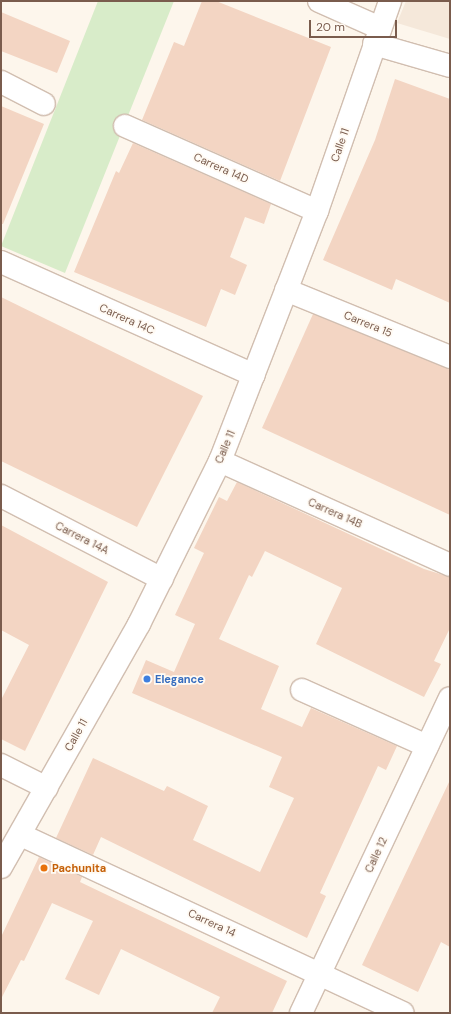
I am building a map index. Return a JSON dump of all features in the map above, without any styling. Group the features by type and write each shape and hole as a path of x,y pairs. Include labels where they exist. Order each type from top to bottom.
{"street":[{"path":"319,1 377,36 450,66"},
{"name":"Calle 11","path":"1,867 21,835 162,579 220,461 317,211 390,1"},
{"path":"1,82 44,104"},
{"name":"Carrera 14D","path":"125,126 317,211"},
{"name":"Carrera 14C","path":"1,262 254,375"},
{"name":"Carrera 15","path":"286,290 450,357"},
{"name":"Carrera 14B","path":"220,461 450,565"},
{"name":"Carrera 14A","path":"1,496 162,579"},
{"path":"302,690 427,746"},
{"name":"Calle 12","path":"301,1013 450,698"},
{"path":"1,765 47,788"},
{"name":"Carrera 14","path":"21,835 320,973 402,1013"}],"shaded area":[{"path":"406,1 450,1 450,39 397,23"}],"green space":[{"path":"98,1 174,1 65,273 1,246"}],"building":[{"path":"202,1 216,1 331,47 280,181 142,120 174,42 184,46"},
{"path":"1,12 70,41 57,73 1,51"},
{"path":"395,79 450,99 450,303 396,279 392,290 323,260 375,140"},
{"path":"1,106 44,124 3,224 1,224"},
{"path":"133,143 271,204 264,224 245,217 230,257 247,265 235,295 221,289 206,327 74,272 116,171 119,173"},
{"path":"1,297 203,396 137,527 1,461"},
{"path":"313,314 450,369 450,515 262,428"},
{"path":"237,482 424,569 450,577 450,628 434,661 441,664 424,697 316,644 342,588 265,551 252,577 249,575 219,639 279,666 261,709 302,727 311,708 397,746 386,770 378,766 320,893 326,896 307,938 101,837 93,855 56,838 93,758 164,791 167,786 208,806 193,840 260,872 294,798 269,787 282,757 132,693 146,660 174,672 195,624 175,615 204,553 194,548 219,497 227,501"},
{"path":"1,525 108,582 25,751 1,739 1,700 29,645 1,630"},
{"path":"450,780 450,947 441,942 418,992 362,965"},
{"path":"39,857 82,877 80,882 287,981 272,1013 212,1013 220,997 121,949 99,995 65,979 93,921 52,903 24,961 21,960 1,999 1,937"}],"place":[{"name":"Elegance","path":"147,679"},
{"name":"Pachunita","path":"44,868"}]}
